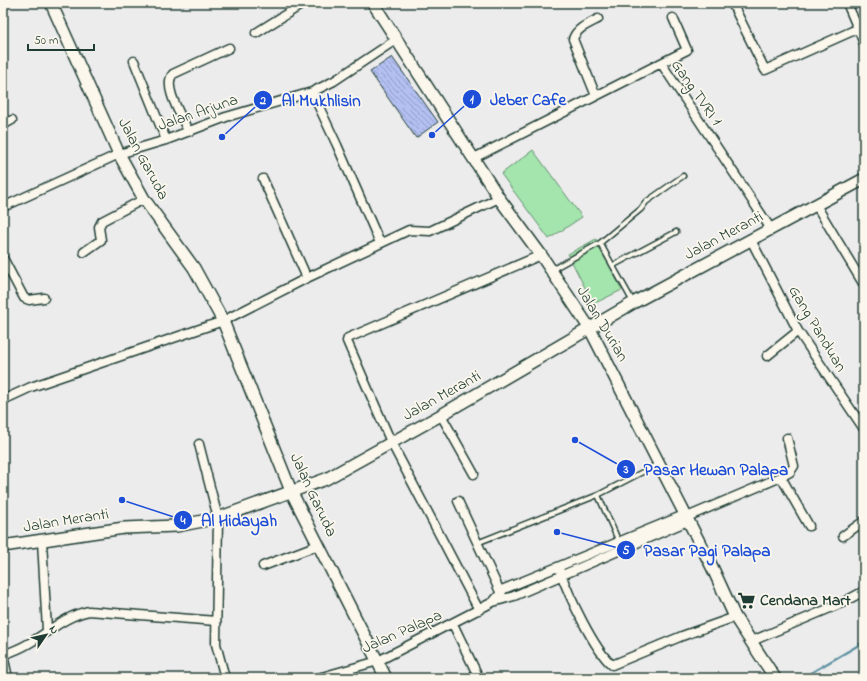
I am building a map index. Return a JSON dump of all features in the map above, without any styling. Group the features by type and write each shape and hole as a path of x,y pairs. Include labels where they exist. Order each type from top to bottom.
{"street":[{"name":"Jalan Garuda","path":"51,3 119,154 144,199 194,268 223,321 291,491 386,678"},
{"path":"256,33 304,3"},
{"name":"Jalan Durian","path":"374,3 499,198 541,255 590,329 660,463 735,617 775,678"},
{"path":"732,3 765,70 857,30"},
{"path":"846,3 864,43"},
{"path":"661,63 687,50 673,18"},
{"path":"596,96 573,39 575,33 580,28 598,19"},
{"name":"Jalan Arjuna","path":"3,207 119,154 166,140 226,117 312,92 334,81 397,39"},
{"path":"188,131 171,93 169,83 171,77 174,74 229,48"},
{"path":"134,61 166,140"},
{"name":"Gang TVRI 1","path":"474,158 661,63 771,229"},
{"path":"312,92 380,243"},
{"path":"3,124 12,120"},
{"path":"263,179 307,278"},
{"name":"Jalan Meranti","path":"3,546 124,528 177,526 218,518 326,479 441,415 633,303 864,179"},
{"path":"3,400 31,387 223,321 307,278 409,230 430,231 499,198"},
{"path":"84,252 101,240 99,227 102,221 144,199"},
{"path":"816,205 864,285"},
{"name":"Gang Panduan","path":"751,240 798,331 864,429"},
{"path":"479,610 391,442 347,341 348,338 541,255"},
{"path":"3,258 24,298 29,300 44,298"},
{"path":"767,356 798,331"},
{"path":"441,415 474,474"},
{"path":"787,438 794,466 790,472 782,477 809,526"},
{"path":"199,444 208,486 218,518 216,644 225,678"},
{"name":"Jalan Palapa","path":"318,678 378,661 453,624 494,602 502,596 620,545 683,523 687,517 782,477"},
{"path":"458,501 502,596"},
{"path":"843,536 864,521"},
{"path":"42,541 48,630"},
{"path":"263,566 318,545"},
{"path":"560,570 591,638 602,656 612,665 682,636 735,617"},
{"path":"752,641 842,603 864,591"},
{"path":"8,678 3,655 27,645 71,616 89,611 216,622"},
{"path":"453,624 479,678"}],"lane":[{"path":"551,270 600,243 641,209 646,202 683,176"},
{"path":"614,265 676,232"},
{"path":"600,243 614,265 633,303"},
{"path":"477,543 598,495 660,463"},
{"path":"598,495 620,545"}],"green space":[{"path":"533,150 582,217 549,239 501,174"},
{"path":"596,239 622,290 593,304 568,254"}],"building":[{"path":"392,57 438,122 416,138 370,72"}],"waterway":[{"path":"802,678 864,642"}],"place":[{"name":"Jeber Cafe","path":"432,135"},
{"name":"Al Mukhlisin","path":"222,137"},
{"name":"Pasar Hewan Palapa","path":"575,440"},
{"name":"Al Hidayah","path":"122,500"},
{"name":"Pasar Pagi Palapa","path":"557,532"},
{"name":"Cendana Mart","path":"747,601"}]}
